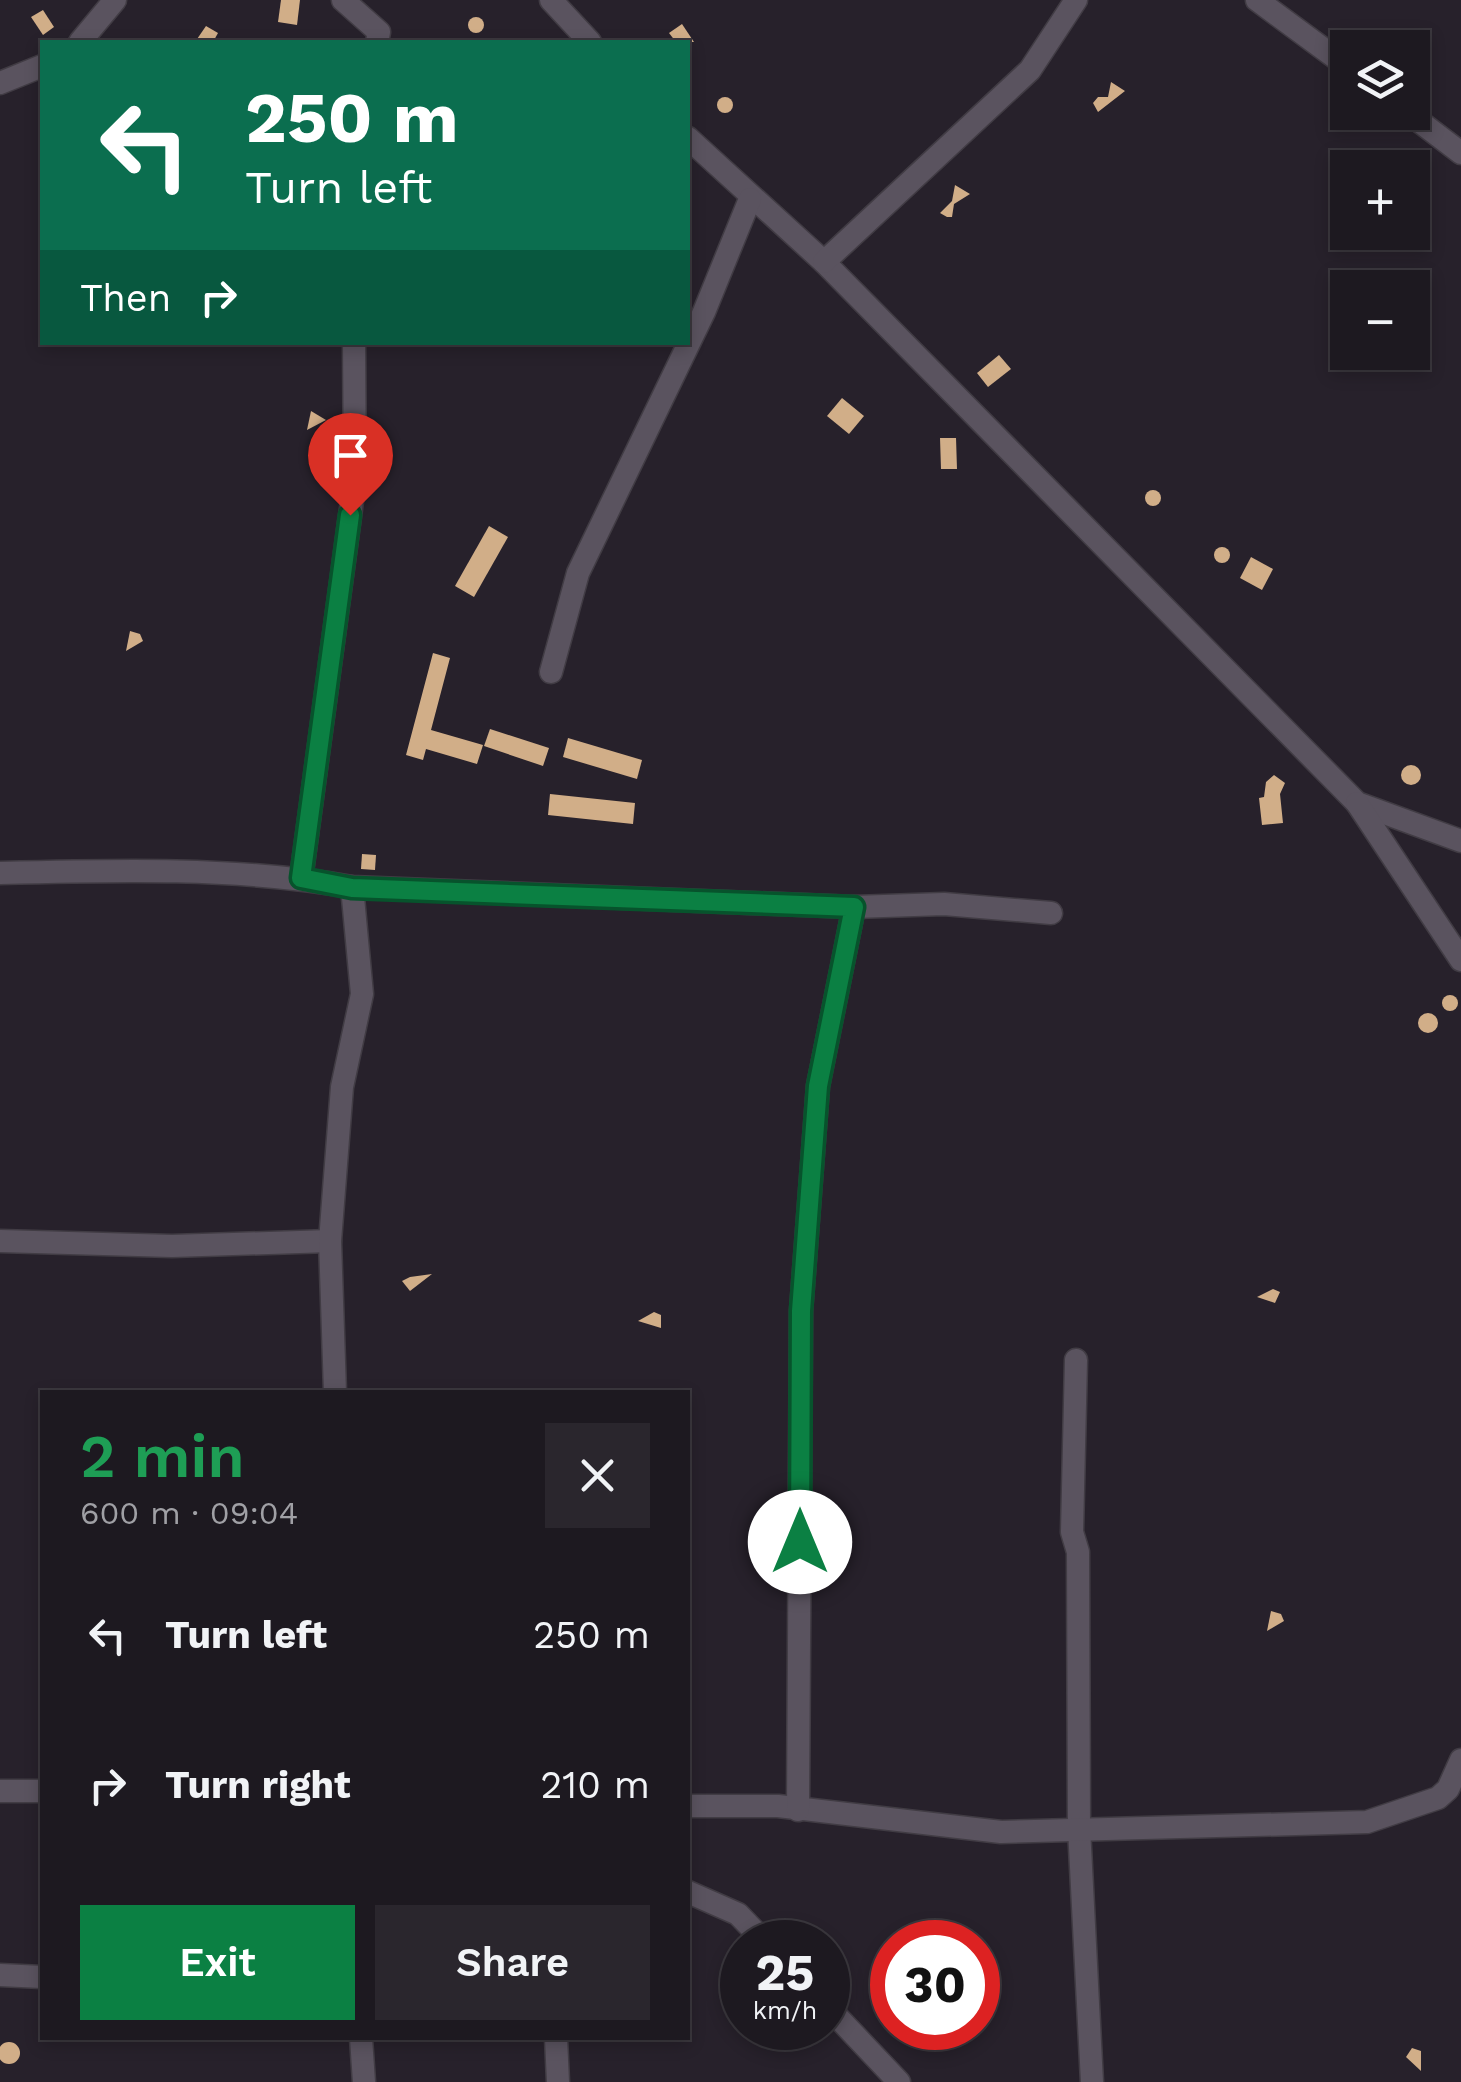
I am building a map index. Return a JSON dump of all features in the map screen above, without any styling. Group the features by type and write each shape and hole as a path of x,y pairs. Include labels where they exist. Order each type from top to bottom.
{"street":[{"path":"82,40 115,0"},
{"path":"343,0 379,32 378,40"},
{"path":"550,0 588,40"},
{"path":"824,262 1030,70 1076,0"},
{"path":"1257,0 1330,54"},
{"path":"0,83 40,67"},
{"path":"1430,129 1461,153"},
{"path":"690,140 750,199 824,262 1357,803 1461,960"},
{"path":"690,341 750,199"},
{"path":"301,878 355,479 354,345"},
{"path":"551,672 584,558 688,345"},
{"path":"1357,803 1461,841"},
{"path":"0,873 124,870 301,878 352,888 854,907 944,904 1051,912"},
{"path":"335,1390 330,1241 342,1087 362,994 352,888"},
{"path":"798,1810 801,1311 818,1086 854,907"},
{"path":"0,1240 172,1246 330,1241"},
{"path":"1076,1360 1072,1532 1078,1552 1079,1828 1092,2082"},
{"path":"690,1806 798,1810 960,1831 1367,1822 1438,1798 1448,1790 1461,1760"},
{"path":"0,1790 40,1792"},
{"path":"690,1893 744,1920"},
{"path":"0,1975 40,1977"},
{"path":"850,2030 899,2082"},
{"path":"361,2040 364,2082"},
{"path":"556,2040 558,2082"}],"building":[{"path":"281,0 300,0 297,25 278,22"},
{"path":"43,10 54,27 43,35 31,17"},
{"path":"476,17 484,25 476,33 468,25"},
{"path":"682,24 694,42 674,40 669,33"},
{"path":"206,26 218,33 214,40 196,40"},
{"path":"1111,82 1125,91 1098,112 1093,103 1098,97 1108,97"},
{"path":"725,97 733,105 725,113 717,105"},
{"path":"955,185 970,194 954,204 952,217 947,217 940,213 952,201"},
{"path":"999,355 1011,369 988,387 977,373"},
{"path":"842,398 864,416 849,434 827,416"},
{"path":"311,411 326,420 307,430"},
{"path":"940,438 956,438 957,469 941,469"},
{"path":"1153,490 1161,498 1153,506 1145,498"},
{"path":"489,526 508,537 474,597 455,586"},
{"path":"1222,547 1230,555 1222,563 1214,555"},
{"path":"1251,557 1273,569 1262,590 1240,578"},
{"path":"130,631 140,634 143,641 126,651"},
{"path":"433,653 450,658 431,730 483,745 477,764 426,749 423,760 406,755"},
{"path":"490,729 549,748 543,766 484,746"},
{"path":"568,738 642,760 637,779 563,757"},
{"path":"1411,765 1421,775 1411,785 1401,775"},
{"path":"1274,775 1285,783 1280,794 1283,823 1262,825 1259,798 1264,797 1266,782"},
{"path":"550,794 635,803 633,824 548,815"},
{"path":"362,854 376,855 375,870 361,869"},
{"path":"1450,995 1458,1003 1450,1011 1442,1003"},
{"path":"1428,1013 1438,1023 1428,1033 1418,1023"},
{"path":"432,1274 410,1291 402,1281 410,1277"},
{"path":"1273,1289 1280,1292 1275,1303 1257,1297"},
{"path":"654,1312 661,1315 661,1328 638,1321"},
{"path":"1271,1611 1281,1614 1284,1621 1267,1631"},
{"path":"5,2043 13,2043 19,2049 19,2057 13,2063 5,2063 -1,2057 -1,2049"},
{"path":"1412,2048 1421,2051 1421,2071 1406,2057"}],"route":[{"path":"350,515 301,878 352,888 854,907 818,1086 801,1311 800,1542"}]}
